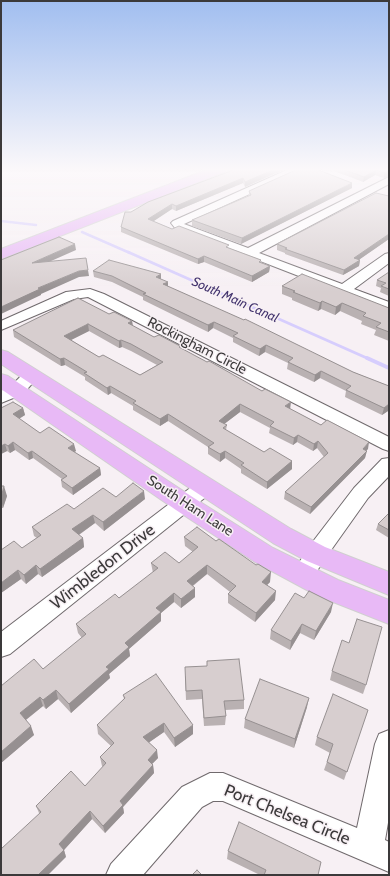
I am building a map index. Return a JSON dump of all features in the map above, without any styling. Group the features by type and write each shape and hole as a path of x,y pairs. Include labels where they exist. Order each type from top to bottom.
{"main road":[{"path":"1,254 115,210"},
{"name":"South Ham Lane","path":"1,356 9,384 185,504 264,555 302,576 389,612"},
{"name":"South Ham Lane","path":"9,384 205,488 282,536 316,554 389,584"}],"street":[{"path":"206,210 177,223 179,226 389,307"},
{"path":"249,253 331,210"},
{"path":"343,290 389,257"},
{"name":"Rockingham Circle","path":"1,326 71,295 90,294 114,304 389,445"},
{"path":"302,576 316,554 361,493 389,464"},
{"name":"Wimbledon Drive","path":"1,646 205,488"},
{"name":"Port Chelsea Circle","path":"122,875 192,797 210,787 224,787 378,852 389,744"}],"building":[{"path":"135,210 163,210 148,219 172,229 179,226 229,245 226,247 261,260 259,262 270,266 252,276 204,256 198,259 121,227 125,212 131,212"},
{"path":"216,210 298,210 242,238 192,220"},
{"path":"343,210 389,210 389,234 354,258 360,260 344,270 285,249 287,248 277,244"},
{"path":"59,237 75,244 32,263 86,258 88,270 79,271 38,288 40,289 1,307 1,260"},
{"path":"109,260 161,274 156,277 168,282 163,284 244,320 245,319 353,372 389,386 389,404 384,408 346,390 351,386 321,371 315,375 288,362 293,358 266,345 260,349 233,336 238,333 214,322 208,325 143,294 146,293 112,276 93,271"},
{"path":"389,272 389,289 381,286 386,283 377,280"},
{"path":"302,274 389,308 389,332 376,327 381,323 363,316 366,313 342,303 336,307 322,301 320,303 282,286"},
{"path":"78,298 109,314 114,312 132,321 128,323 154,337 159,335 262,391 265,389 291,402 285,406 321,425 327,420 369,442 363,449 367,451 311,507 285,492 328,453 318,441 314,444 298,435 294,438 270,426 274,422 240,404 219,421 227,425 223,428 264,452 270,448 292,461 267,482 241,465 244,463 225,451 220,454 208,447 214,443 168,414 160,419 133,403 136,401 110,386 107,388 84,373 87,372 64,358 60,359 13,330","holes":["88,324 119,341 121,340 131,344 163,362 140,375 103,355 99,357 64,336"]},
{"path":"13,402 23,408 13,414 40,433 49,427 74,444 68,448 100,468 72,488 61,480 67,476 32,451 28,453 13,442 8,446 5,444 1,446 1,408"},
{"path":"133,483 144,491 103,522 93,515 72,529 83,538 40,569 36,565 24,575 18,570 1,583 1,550 14,541 22,548 41,535 32,527 67,504 74,509 103,488 116,497"},
{"path":"1,486 4,486 1,498"},
{"path":"389,513 389,530 378,524"},
{"path":"197,527 216,541 219,539 256,565 258,564 271,572 262,582 276,591 256,613 228,594 236,586 207,565 187,581 195,588 181,599 174,593 156,608 161,612 125,643 129,647 106,667 109,669 69,704 56,690 43,700 40,697 20,713 31,726 1,752 1,686 34,659 43,669 86,634 76,624 115,594 119,598 158,568 151,563 165,552 179,563 198,547 184,537"},
{"path":"309,591 333,603 316,631 302,624 291,641 271,630 295,593 304,598"},
{"path":"357,619 382,627 366,685 332,671 342,640 349,643"},
{"path":"239,659 244,700 224,701 226,716 204,718 202,690 186,691 185,667 207,666 207,661"},
{"path":"156,674 193,725 174,738 164,723 143,737 157,750 148,760 153,765 120,801 123,805 103,826 90,811 59,844 64,850 38,875 1,875 1,849 41,812 36,806 71,771 85,786 106,763 100,757 114,743 97,725 125,698 123,695"},
{"path":"260,679 309,698 295,739 245,719"},
{"path":"333,694 368,710 347,772 327,762 333,744 317,737"},
{"path":"239,822 321,862 318,875 264,875 266,870 228,851"},
{"path":"197,870 202,875 192,875"}],"waterway":[{"name":"South Main Canal","path":"1,221 36,225"},
{"name":"South Main Canal","path":"82,232 130,253"},
{"name":"South Main Canal","path":"128,252 369,359"},
{"name":"South Main Canal","path":"367,358 389,368"}]}
